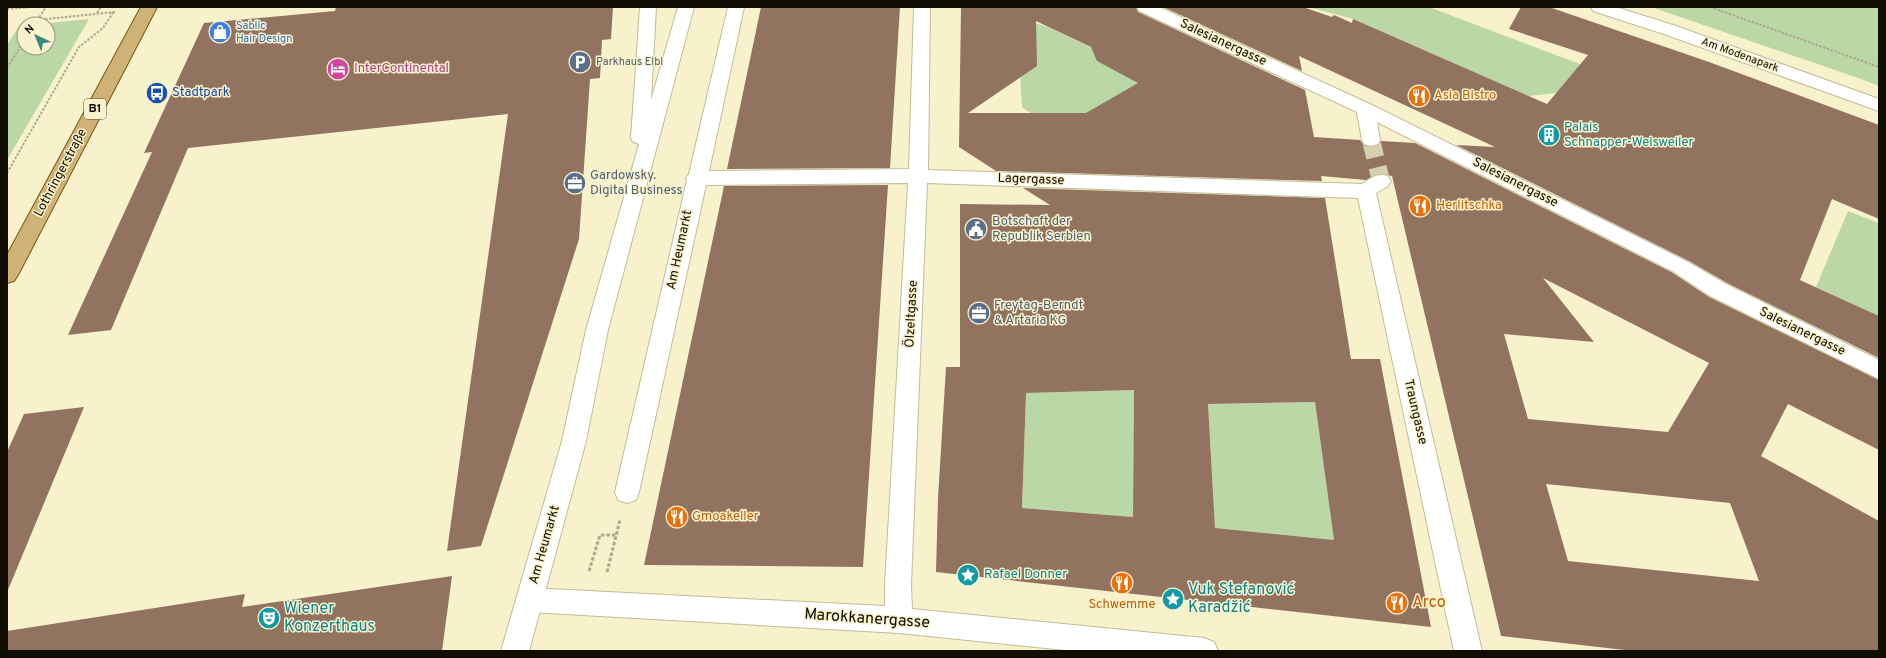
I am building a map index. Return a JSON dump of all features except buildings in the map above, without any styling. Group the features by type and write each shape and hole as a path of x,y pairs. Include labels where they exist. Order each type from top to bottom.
{"main road":[{"name":"Lothringerstraße","path":"7,274 149,8"}],"street":[{"name":"Am Heumarkt","path":"637,182 648,7"},
{"name":"Am Heumarkt","path":"515,651 574,441 597,330 686,7"},
{"name":"Am Heumarkt","path":"626,492 736,7"},
{"name":"Ölzeltgasse","path":"899,620 898,585 918,176 922,7"},
{"name":"Salesianergasse","path":"1144,7 1366,109 1681,267 1718,290 1879,370"},
{"name":"Am Modenapark","path":"1599,7 1670,30 1879,105"},
{"path":"1366,109 1371,140"},
{"name":"Lagergasse","path":"696,178 918,176 1373,186"},
{"name":"Traungasse","path":"1373,186 1468,651"},
{"name":"Marokkanergasse","path":"529,600 899,620 1204,651"}],"path":[{"path":"7,9 31,7"},
{"path":"40,16 46,7"},
{"path":"97,14 101,7"},
{"path":"1710,7 1879,67"},
{"path":"56,18 149,8"},
{"path":"7,173 79,47 102,28 114,12"},
{"path":"7,68 16,54"},
{"path":"605,578 626,492"},
{"path":"594,557 600,535 616,535"}],"green space":[{"path":"1307,7 1429,7 1585,66 1556,93 1529,96 1350,18"},
{"path":"1651,7 1879,7 1879,86 1861,79"},
{"path":"89,19 7,160 7,45 16,31 16,56 56,56 56,22"},
{"path":"1031,22 1048,27 1210,104 1094,114 1033,115 1022,107 1020,73"},
{"path":"1848,211 1879,223 1879,316 1816,287"},
{"path":"1134,390 1133,517 1022,508 1026,393"},
{"path":"1315,402 1334,540 1215,528 1208,404"}],"tunnel":[{"path":"1371,140 1381,181"}],"place":[{"name":"Sablic Hair Design","path":"220,32"},
{"name":"Parkhaus Elbl","path":"580,62"},
{"name":"InterContinental","path":"338,69"},
{"name":"Stadtpark","path":"157,93"},
{"name":"Asia Bistro","path":"1419,96"},
{"name":"Palais Schnapper-Weisweiler","path":"1549,135"},
{"name":"Gardowsky. Digital Business","path":"575,183"},
{"name":"Herlitschka","path":"1420,206"},
{"name":"Botschaft der Republik Serbien","path":"976,229"},
{"name":"Freytag-Berndt & Artaria KG","path":"979,313"},
{"name":"Gmoakeller","path":"677,517"},
{"name":"Rafael Donner","path":"968,575"},
{"name":"Schwemme","path":"1122,583"},
{"name":"Vuk Stefanović Karadžić","path":"1173,599"},
{"name":"Arco","path":"1397,603"},
{"name":"Wiener Konzerthaus","path":"269,618"}]}
